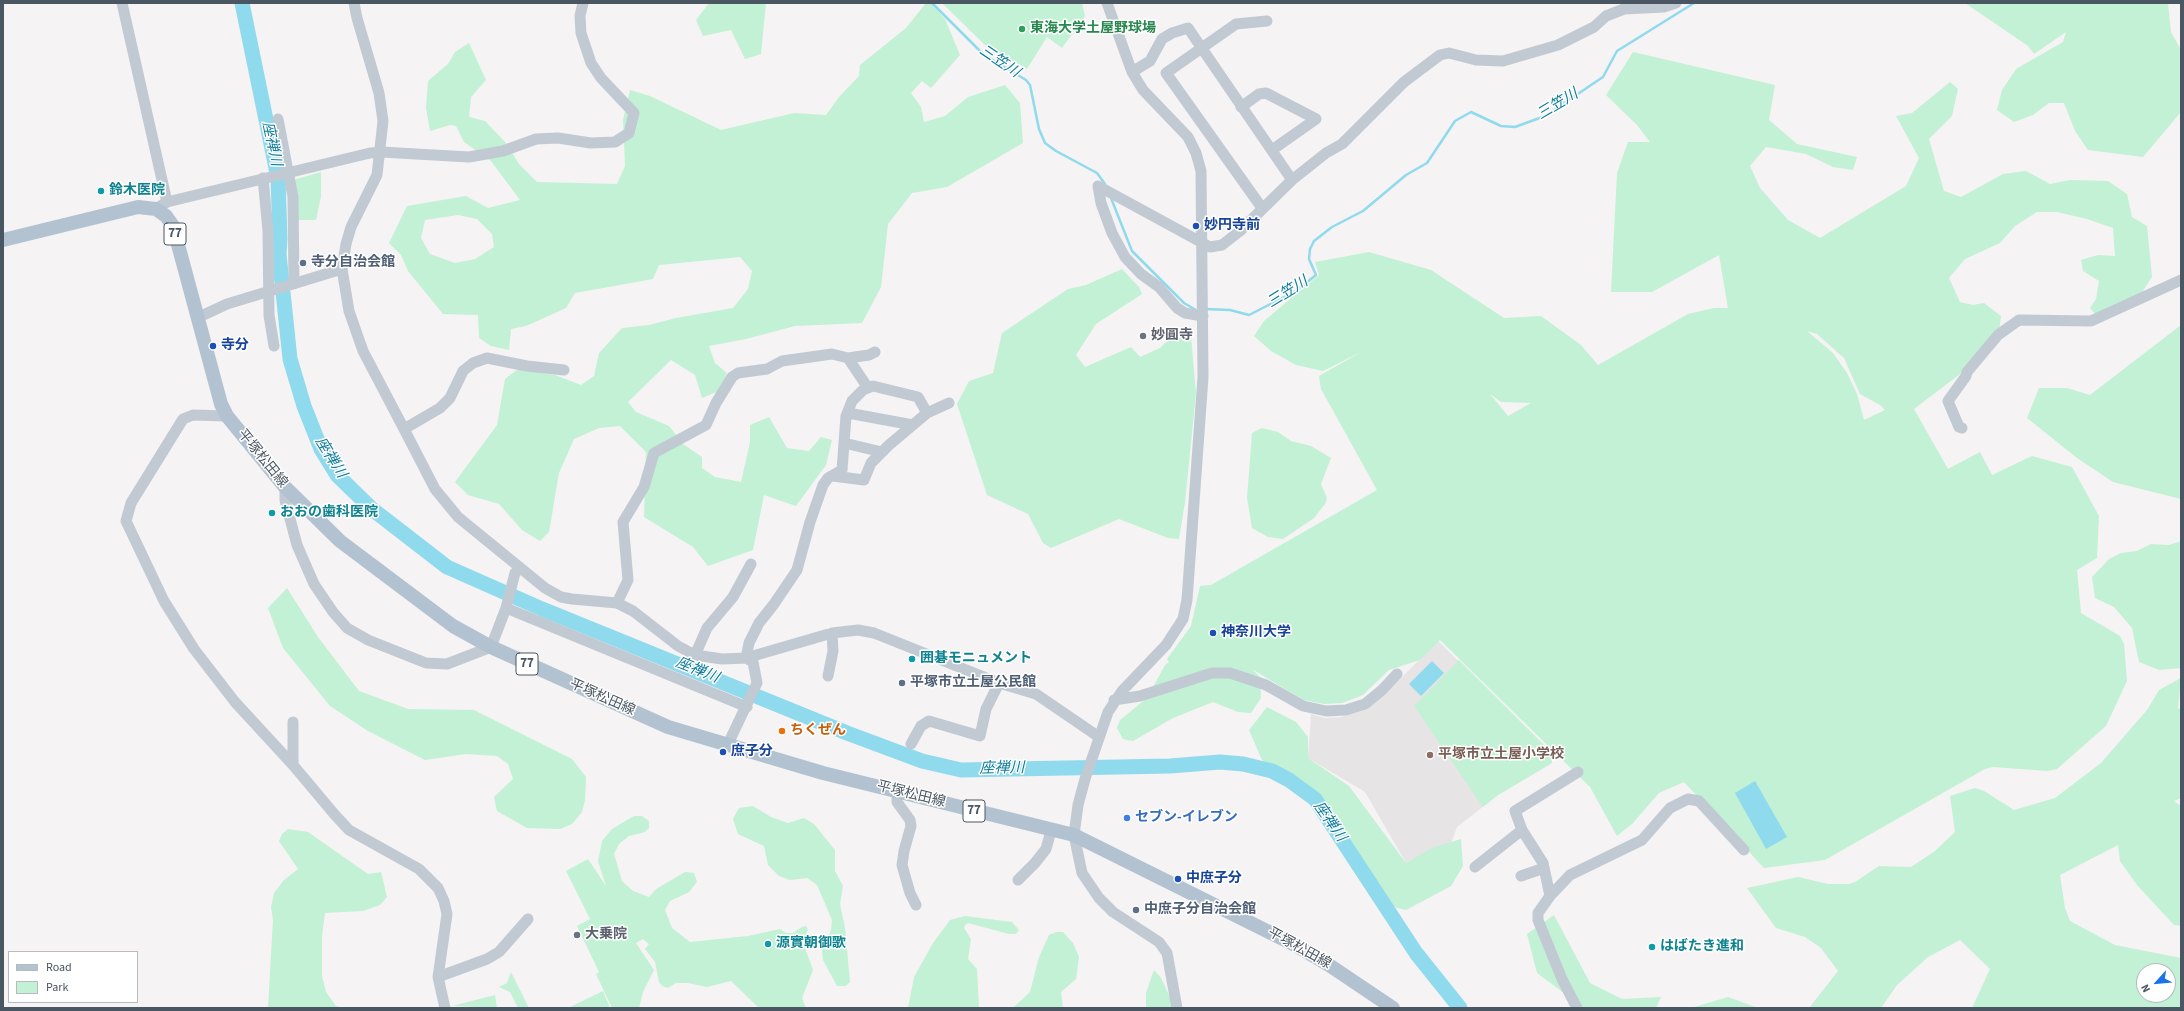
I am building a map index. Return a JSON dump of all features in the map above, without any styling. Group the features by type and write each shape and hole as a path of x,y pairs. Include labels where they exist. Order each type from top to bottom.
{"main road":[{"name":"77","path":"3,240 138,207 162,206"},
{"name":"平塚松田線","path":"162,206 166,216 173,226 221,404 227,416 285,487 340,541 453,626 491,647 668,727 727,746 897,792 1052,831 1074,835 1295,945 1334,968 1393,1008"}],"street":[{"path":"122,3 162,206 264,178 381,152 469,157 503,151 536,139 558,138 591,143 615,142 629,133 634,113 601,78 591,63 582,33 580,16 583,3"},
{"path":"354,3 356,18 379,92 383,121 381,152 377,175 351,227 346,244 342,269 353,325 363,351 435,489 445,502 474,531 545,588 561,597 617,603 633,611 678,646 695,655 722,659 746,658 832,633 858,630 874,633 999,683 1036,694 1099,738"},
{"path":"1107,3 1132,72 1143,90 1188,137 1196,153 1201,171 1203,377 1185,607 1182,619 1166,645 1114,700 1086,776 1078,805 1074,835 1082,873 1099,898 1113,912 1159,942 1167,953 1177,1008"},
{"path":"1203,316 1185,313 1177,308 1158,287 1141,274 1125,257 1112,233 1101,203 1098,186 1210,247 1222,245 1240,232 1262,208 1292,180 1326,153 1342,144 1404,82 1440,55 1449,53 1476,60 1504,61 1558,45 1594,27 1606,16 1624,9 1664,8 1676,3"},
{"path":"1262,208 1166,72 1201,50 1236,24 1267,21"},
{"path":"1132,72 1150,61 1162,39 1172,33 1188,28 1201,50 1292,180"},
{"path":"1241,107 1259,94 1266,93 1316,119 1272,150"},
{"path":"278,120 287,173 293,197 294,284"},
{"path":"264,178 268,231 269,291 274,346"},
{"path":"197,318 227,304 342,269"},
{"path":"1962,428 1959,427 1948,401 1966,376 1967,372 1998,335 2019,320 2091,321 2181,280"},
{"path":"617,603 628,580 623,522 644,487 654,453 706,425 716,403 732,377 738,373 767,369 782,361 832,354 848,358 869,355 875,352"},
{"path":"404,429 440,408 450,398 463,371 473,363 487,358 564,370"},
{"path":"848,358 868,388"},
{"path":"746,658 749,643 759,623 797,570 810,522 823,485 832,476 842,470 848,413 852,401 868,388 873,386 918,397 927,413"},
{"path":"832,476 864,480 871,463 882,452 927,413 949,403"},
{"path":"848,413 913,425"},
{"path":"227,416 193,415 184,419 131,503 126,521 164,601 194,649 235,702 293,765 349,830 419,870 438,888 444,901 447,914 438,977 445,1008"},
{"path":"844,443 882,452"},
{"path":"285,487 285,500 297,545 314,584 332,612 347,628 368,640 426,663 447,664 491,647 506,607 515,574 520,568"},
{"path":"695,655 708,628 733,597 751,564"},
{"path":"506,607 748,705"},
{"path":"828,676 833,651 832,633"},
{"path":"727,746 756,686 753,662 746,658"},
{"path":"1114,700 1140,696 1212,673 1230,673 1266,685 1303,706 1326,711 1346,710 1365,704 1382,690 1397,674"},
{"path":"912,744 921,726 929,721 980,736 986,709 999,683"},
{"path":"293,722 293,765"},
{"path":"1550,896 1544,868 1533,846 1522,830 1515,811 1578,772"},
{"path":"897,792 897,802 910,820 911,826 902,864 910,893 916,905"},
{"path":"1577,1008 1562,979 1538,920 1538,913 1550,896 1570,876 1642,840 1670,808 1688,799 1699,801 1744,850"},
{"path":"1475,867 1522,830"},
{"path":"1018,880 1036,863 1046,849 1052,831"},
{"path":"1520,876 1544,868"},
{"path":"438,977 487,959 499,952 528,919"}],"shaded area":[{"name":"平塚市立土屋小学校","path":"1438,641 1551,752 1552,763 1498,795 1457,827 1451,844 1406,863 1365,792 1308,758 1311,714 1325,718 1341,717 1362,711 1385,694"}],"green space":[{"path":"709,3 766,3 761,54 745,59 731,30 703,36 696,20"},
{"path":"926,3 931,3 945,19 960,55 931,88 922,81 911,93 921,107 924,122 945,116 968,97 1005,85 1020,103 1023,143 947,187 912,193 888,224 881,287 862,323 795,326 746,339 709,346 715,363 727,373 719,391 702,398 695,375 671,360 628,402 636,412 669,426 683,444 702,457 702,468 715,477 741,482 750,442 750,425 769,417 787,448 809,451 821,437 832,440 826,465 796,506 764,495 753,550 708,566 693,547 644,517 646,452 620,426 599,428 574,439 559,473 549,532 540,541 522,530 499,504 468,495 455,482 497,425 505,379 518,369 555,375 581,385 594,376 599,353 622,328 649,325 676,318 733,308 748,289 752,271 740,257 659,265 653,279 575,293 566,308 526,326 511,329 509,350 491,346 479,338 478,315 443,314 408,271 401,255 389,243 407,206 466,196 488,208 520,200 491,161 464,142 456,126 450,125 430,131 426,108 428,81 448,64 455,52 469,43 486,80 471,97 469,117 485,121 507,144 519,164 537,182 617,184 625,166 623,120 630,90 650,96 721,130 794,113 826,115 839,97 859,76 860,65 906,28","holes":["458,215 477,219 492,234 494,247 475,259 455,263 430,254 421,238 425,220"]},
{"name":"東海大学土屋野球場","path":"942,3 1082,3 1085,16 1062,48 1047,37 1027,69 987,47"},
{"path":"1965,3 2168,3 2171,32 2181,50 2181,112 2143,157 2088,150 2075,131 2064,103 2049,103 2033,115 2014,122 1997,110 2002,90 2016,69 2063,42 2066,32 2034,54 2028,46"},
{"path":"1633,52 1775,85 1769,120 1797,144 1857,157 1853,170 1833,167 1806,154 1766,147 1750,166 1760,188 1788,220 1820,238 1906,186 1919,158 1896,116 1912,113 1950,82 1958,89 1952,116 1929,139 1944,191 1961,197 2003,174 2026,171 2050,184 2070,180 2108,181 2127,194 2132,217 2147,226 2152,277 2137,300 2096,315 2090,308 2096,299 2099,281 2083,271 2081,260 2098,255 2115,256 2113,228 2087,219 2057,212 2037,212 2015,226 2000,243 1965,259 1949,278 1960,302 1973,305 1984,303 2001,316 1999,332 1968,368 1914,409 1948,469 1980,452 1992,475 2032,456 2072,467 2099,516 2097,558 2077,570 2081,613 2120,636 2124,644 2127,681 2106,726 2057,769 2047,771 1993,767 1985,769 1825,860 1764,868 1684,782 1659,793 1632,824 1617,836 1590,787 1440,640 1420,660 1389,670 1363,695 1342,703 1324,704 1303,700 1252,669 1260,677 1261,698 1251,713 1238,712 1213,702 1173,718 1133,741 1123,739 1117,728 1120,720 1147,698 1165,665 1169,662 1167,659 1191,626 1200,586 1211,585 1377,490 1321,389 1319,376 1363,351 1323,371 1296,365 1271,351 1254,336 1264,321 1319,275 1315,262 1369,252 1431,270 1504,318 1541,316 1581,345 1598,365 1688,314 1714,308 1728,308 1719,255 1652,292 1611,292 1617,173 1628,142 1650,142 1637,125 1606,95","holes":["1807,331 1817,334 1844,358 1860,394 1880,405 1885,410 1864,420 1857,394 1847,373 1833,353","1490,394 1501,402 1531,403 1508,416"]},
{"path":"321,172 321,197 316,220 297,220 293,180"},
{"path":"1122,269 1139,287 1142,294 1096,324 1076,355 1085,367 1131,347 1140,357 1160,348 1175,333 1183,330 1191,336 1196,393 1185,502 1179,539 1168,538 1119,519 1051,548 1043,543 1028,514 987,495 957,404 969,381 993,373 1002,333 1068,289 1086,285"},
{"path":"2181,325 2181,499 2113,482 2077,458 2027,418 2039,388 2067,388 2090,395"},
{"path":"1262,428 1278,432 1291,441 1311,446 1331,458 1321,484 1327,498 1325,504 1314,518 1283,539 1268,537 1252,528 1247,498 1252,433"},
{"path":"2181,541 2181,668 2159,670 2139,662 2132,628 2114,607 2095,598 2092,577 2109,559 2121,553 2137,551 2151,544 2169,545"},
{"path":"287,588 318,637 359,691 408,709 474,710 572,759 586,777 585,801 582,812 572,824 560,829 527,828 497,811 494,797 513,779 508,764 497,756 466,754 425,760 368,731 330,706 283,648 268,608"},
{"path":"1459,660 1551,752 1552,763 1498,795 1483,807 1414,706"},
{"path":"2181,678 2178,708 2181,710 2181,798 2174,801 2181,806 2181,926 2174,925 2137,885 2120,861 2118,845 2060,875 2065,908 2070,921 2115,945 2181,958 2181,1008 1972,1008 1990,969 1960,940 1928,957 1897,985 1881,1008 1809,1008 1838,971 1821,948 1805,937 1776,928 1747,888 1798,877 1828,884 1849,884 1855,882 1879,866 1911,867 1935,851 1955,832 1950,796 1975,788 1984,791 2014,810 2055,798 2101,763 2147,710 2159,690"},
{"path":"1267,707 1296,722 1308,737 1308,758 1349,786 1406,863 1432,848 1461,839 1463,866 1451,886 1406,910 1390,906 1362,873 1319,809 1289,787 1262,760 1249,730"},
{"path":"753,806 771,817 788,823 804,818 814,824 835,850 835,871 843,886 840,904 845,928 850,982 846,986 837,986 823,960 822,951 831,930 832,920 817,885 807,878 790,880 779,876 768,865 764,846 738,834 733,819 739,808"},
{"path":"634,816 642,816 649,821 649,828 645,832 629,836 619,844 614,854 622,881 633,891 649,897 656,889 685,872 694,873 697,882 689,892 670,901 665,910 672,928 690,942 748,936 780,929 786,933 793,933 806,926 808,930 802,940 813,970 802,998 806,1008 759,1008 731,981 707,987 688,983 676,983 668,988 662,986 659,982 655,962 645,949 649,944 643,939 636,943 654,970 643,992 639,1008 612,1008 596,974 599,972 577,926 590,919 566,871 588,859 606,886 598,861 602,841 612,829"},
{"path":"288,829 308,832 368,874 381,872 387,897 380,905 363,911 325,913 322,936 322,976 326,992 336,1006 345,1008 268,1008 273,920 271,907 274,893 284,880 298,869 279,841 282,834"},
{"path":"1554,915 1590,983 1622,999 1661,997 1656,1008 1584,1008 1537,973 1527,934"},
{"path":"965,916 1012,922 1019,930 1016,934 1009,934 968,923 965,925 964,928 971,939 968,959 977,969 979,1008 908,1008 914,977 933,943 950,920"},
{"path":"1056,932 1063,932 1073,943 1079,957 1076,979 1061,992 1063,1008 1013,1008 1030,992 1039,957 1049,935"},
{"path":"1154,970 1161,978 1175,1008 1146,1008 1146,993"},
{"path":"511,972 529,1008 518,1008 510,992 499,987 507,983"},
{"path":"603,991 610,1008 568,1008"},
{"path":"495,995 497,1008 452,1006"},
{"path":"1728,997 1758,1008 1691,1008"}],"water":[{"path":"1432,661 1444,673 1421,696 1409,684"},
{"path":"1755,781 1787,837 1766,849 1735,793"}],"waterway":[{"name":"座禅川","path":"242,3 278,178 279,254 290,359 304,406 321,449 337,475 372,509 447,567 542,609 847,733 922,761 961,770 1170,766 1220,762 1243,764 1272,771 1289,780 1315,799 1416,953 1460,1008"},
{"name":"三笠川","path":"932,3 983,54 1026,80 1030,85 1039,129 1045,143 1056,151 1097,173 1105,184"},
{"name":"三笠川","path":"1205,309 1230,310 1249,315 1296,291 1316,275 1309,259 1310,249 1314,241 1332,227 1363,211 1406,175 1427,163 1455,121 1471,112 1501,126 1515,127 1545,116 1603,77 1617,51 1694,3"},
{"name":"三笠川","path":"1111,198 1132,251 1184,303 1196,310"}],"place":[{"name":"東海大学土屋野球場","path":"1022,29"},
{"name":"鈴木医院","path":"101,191"},
{"name":"妙円寺前","path":"1196,226"},
{"name":"寺分自治会館","path":"303,263"},
{"name":"妙圓寺","path":"1143,336"},
{"name":"寺分","path":"213,346"},
{"name":"おおの歯科医院","path":"272,513"},
{"name":"神奈川大学","path":"1213,633"},
{"name":"囲碁モニュメント","path":"912,659"},
{"name":"平塚市立土屋公民館","path":"902,683"},
{"name":"ちくぜん","path":"782,731"},
{"name":"庶子分","path":"723,752"},
{"name":"平塚市立土屋小学校","path":"1430,755"},
{"name":"セブン-イレブン","path":"1127,818"},
{"name":"中庶子分","path":"1178,879"},
{"name":"中庶子分自治会館","path":"1136,910"},
{"name":"大乗院","path":"577,935"},
{"name":"源實朝御歌","path":"768,944"},
{"name":"はばたき進和","path":"1652,947"}]}
